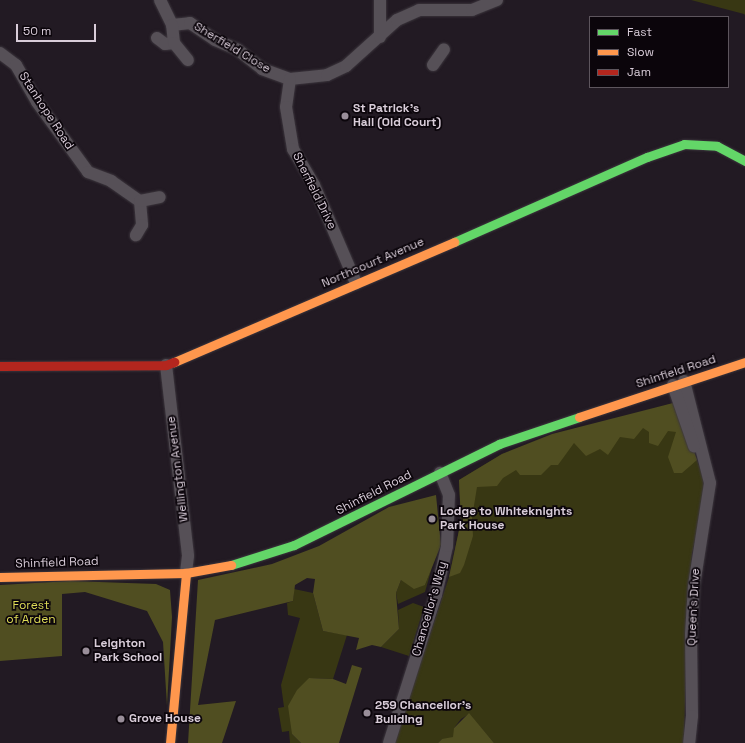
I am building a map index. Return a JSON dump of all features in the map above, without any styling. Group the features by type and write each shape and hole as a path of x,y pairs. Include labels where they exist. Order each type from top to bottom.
{"street":[{"path":"160,0 172,25 174,43 188,60"},
{"path":"380,0 380,37"},
{"path":"290,79 327,75 346,66 380,37 397,20 419,10 470,5 497,0"},
{"name":"Sherfield Close","path":"172,25 190,23 215,40 238,50 262,69 290,79"},
{"path":"157,38 165,44 174,43"},
{"path":"433,65 444,49"},
{"name":"Stanhope Road","path":"0,53 16,65 37,102 88,172 111,181 140,201"},
{"name":"Sherfield Drive","path":"290,79 286,107 293,149 314,185 356,283"},
{"name":"Northcourt Avenue","path":"0,366 166,365 601,179 647,157 684,144 717,146 745,161"},
{"path":"136,235 142,226 140,201 160,197"},
{"name":"Shinfield Road","path":"0,577 186,573 206,571 294,545 355,518 499,444 745,362"},
{"name":"Wellington Avenue","path":"166,365 188,556 186,573"},
{"name":"Queen's Drive","path":"679,383 696,450 707,473 710,495 694,585 691,634 692,716 690,743"},
{"name":"Chancellor's Way","path":"389,743 436,595 447,546 449,495 440,473"},
{"path":"170,743 186,573"}],"shaded area":[{"path":"691,0 745,0 745,15 744,14"},
{"path":"677,402 703,477 705,496 692,554 687,613 684,743 494,743 469,714 461,719 454,728 454,737 449,739 442,739 438,743 394,743 449,577 461,521 459,480 502,454"},
{"path":"432,567 425,592 398,604 396,593 401,580 425,585"},
{"path":"294,589 313,593 323,631 347,635 333,679 309,678 292,734 301,743 290,743 289,731 282,732 278,708 284,707 281,685 300,618 288,615 287,603 293,601"},
{"path":"413,603 424,607 409,656 381,647 399,629 398,610"}],"green space":[{"path":"677,402 697,460 682,473 674,473 668,457 676,432 668,431 658,446 649,443 649,432 643,428 634,439 620,437 608,455 600,449 586,456 574,443 558,465 551,465 541,475 520,475 516,470 503,478 497,486 477,487 472,518 473,536 464,565 460,573 449,577 461,521 459,480 502,454 552,434"},
{"path":"436,495 441,545 425,585 414,589 401,580 396,593 399,629 381,647 372,645 356,650 359,638 323,631 313,593 315,579 307,578 295,585 293,601 215,620 198,705 236,701 222,743 188,743 198,580 272,564 319,546 389,507"},
{"name":"Forest of Arden","path":"70,581 156,584 170,590 172,617 167,706 163,642 147,611 85,592 62,594 62,656 0,661 0,585"},
{"path":"352,665 362,668 339,743 301,743 292,734 288,706 297,690 309,678 333,679 346,684"},
{"path":"469,713 494,743 438,743 442,739 453,737 454,728"}],"traffic: fast":[{"path":"454,242 647,157 684,144 717,146 745,161"},
{"path":"231,565 294,545 499,444 579,417"}],"traffic: slow":[{"path":"174,362 454,242"},
{"path":"579,417 745,362"},
{"path":"0,577 186,573 231,565"},
{"path":"170,743 186,573"}],"traffic: jam":[{"path":"0,366 166,365 174,362"}],"place":[{"name":"St Patrick's Hall (Old Court)","path":"345,116"},
{"name":"Lodge to Whiteknights Park House","path":"432,519"},
{"name":"Leighton Park School","path":"86,651"},
{"name":"259 Chancellor’s Building","path":"367,713"},
{"name":"Grove House","path":"121,719"}]}
